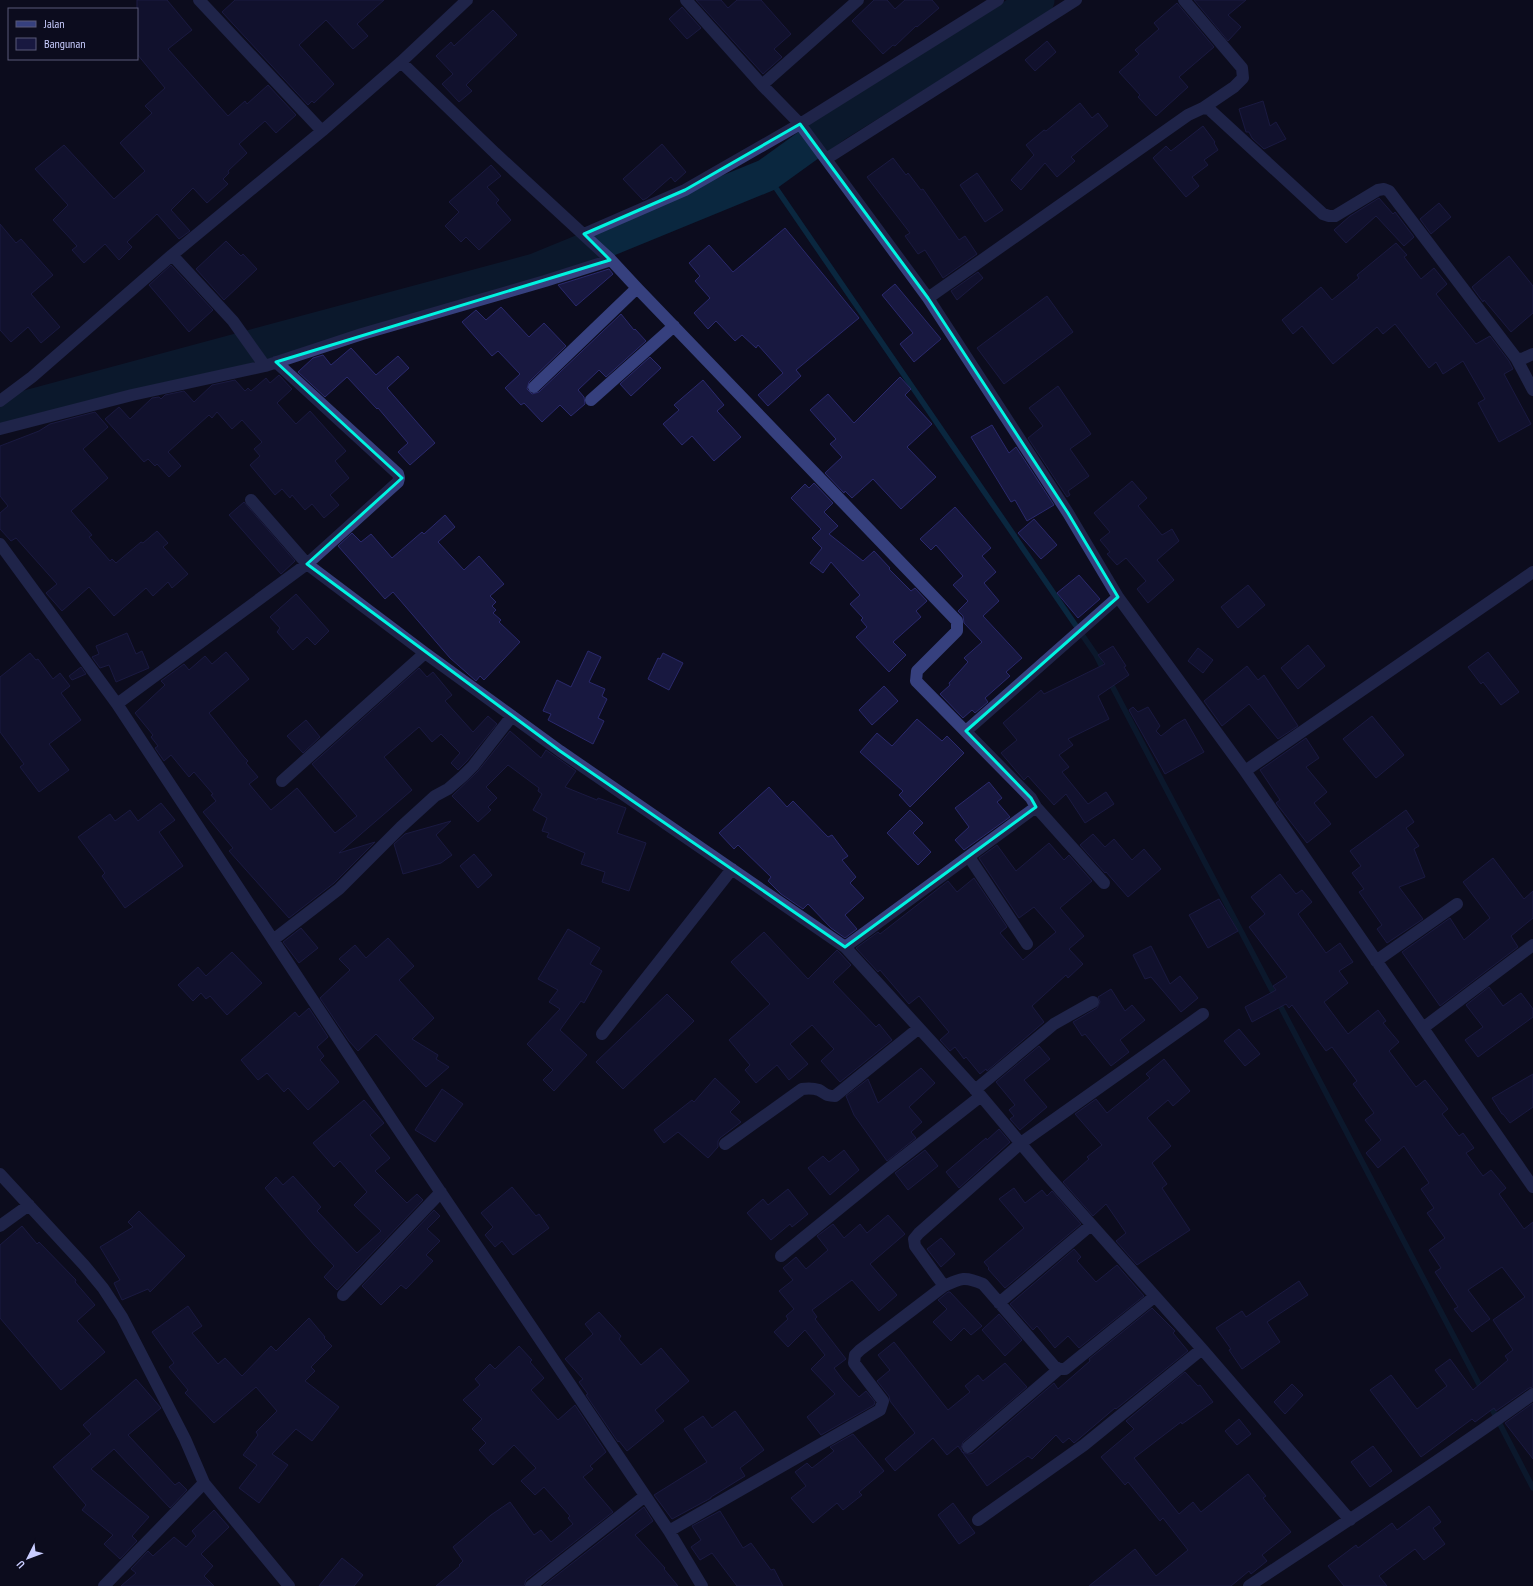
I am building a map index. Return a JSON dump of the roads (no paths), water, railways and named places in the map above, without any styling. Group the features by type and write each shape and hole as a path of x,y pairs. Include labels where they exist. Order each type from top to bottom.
{"street":[{"path":"199,0 322,131"},
{"path":"0,401 32,377 172,255 322,131 401,62 467,0"},
{"path":"686,0 804,128 928,298 1068,513 1118,597 1245,771 1533,1187"},
{"path":"762,84 858,0"},
{"path":"586,237 685,190 804,128 998,0"},
{"path":"826,159 1076,0"},
{"path":"928,298 1188,115 1203,108 1234,87 1243,78 1242,68 1184,0"},
{"path":"401,62 495,153 610,258 637,288 957,621 957,631 917,671 916,681 1031,798 1036,807 1104,884"},
{"path":"1203,108 1209,109 1323,214 1335,216 1378,190 1384,188 1389,191 1516,358 1533,390"},
{"path":"117,704 307,564 398,482 399,478 398,474 256,352 233,321 172,255"},
{"path":"0,429 132,395 270,364 362,334 545,281 610,258"},
{"path":"534,387 637,288"},
{"path":"592,400 674,326"},
{"path":"1516,358 1522,359 1533,354"},
{"path":"251,500 307,564 425,653 560,751 845,947 978,1093 1091,1225 1202,1349 1350,1520"},
{"path":"0,544 117,704 440,1192 669,1531 702,1586"},
{"path":"1245,771 1533,572"},
{"path":"966,731 1118,597"},
{"path":"282,781 425,653"},
{"path":"273,940 339,889 401,827 435,796 448,789 463,776 512,716"},
{"path":"845,947 1036,807"},
{"path":"969,857 1027,944"},
{"path":"602,1034 732,869"},
{"path":"1376,961 1457,904"},
{"path":"1423,1028 1533,945"},
{"path":"781,1256 978,1093 1054,1024 1093,1002"},
{"path":"944,1286 915,1246 914,1238 1021,1143 1203,1014"},
{"path":"724,1144 802,1089 812,1088 819,1090 828,1096 835,1096 919,1028"},
{"path":"0,1174 29,1204 103,1288 122,1316 185,1439 204,1483 289,1586"},
{"path":"343,1295 440,1192"},
{"path":"0,1226 29,1204"},
{"path":"999,1303 1091,1225"},
{"path":"669,1531 880,1410 883,1401 854,1363 855,1355 944,1286 958,1280 970,1278 983,1284 1054,1366 1059,1369 1065,1369 1154,1297"},
{"path":"978,1520 1084,1445 1202,1349"},
{"path":"968,1447 1059,1369"},
{"path":"1249,1586 1350,1520 1533,1394"},
{"path":"104,1586 204,1483"},
{"path":"531,1586 645,1496"}],"waterway":[{"path":"0,414 535,270 767,175 835,126 1038,0"},
{"path":"767,175 1096,655 1104,671"},
{"path":"1109,680 1482,1390"},
{"path":"1489,1403 1533,1488"}]}
